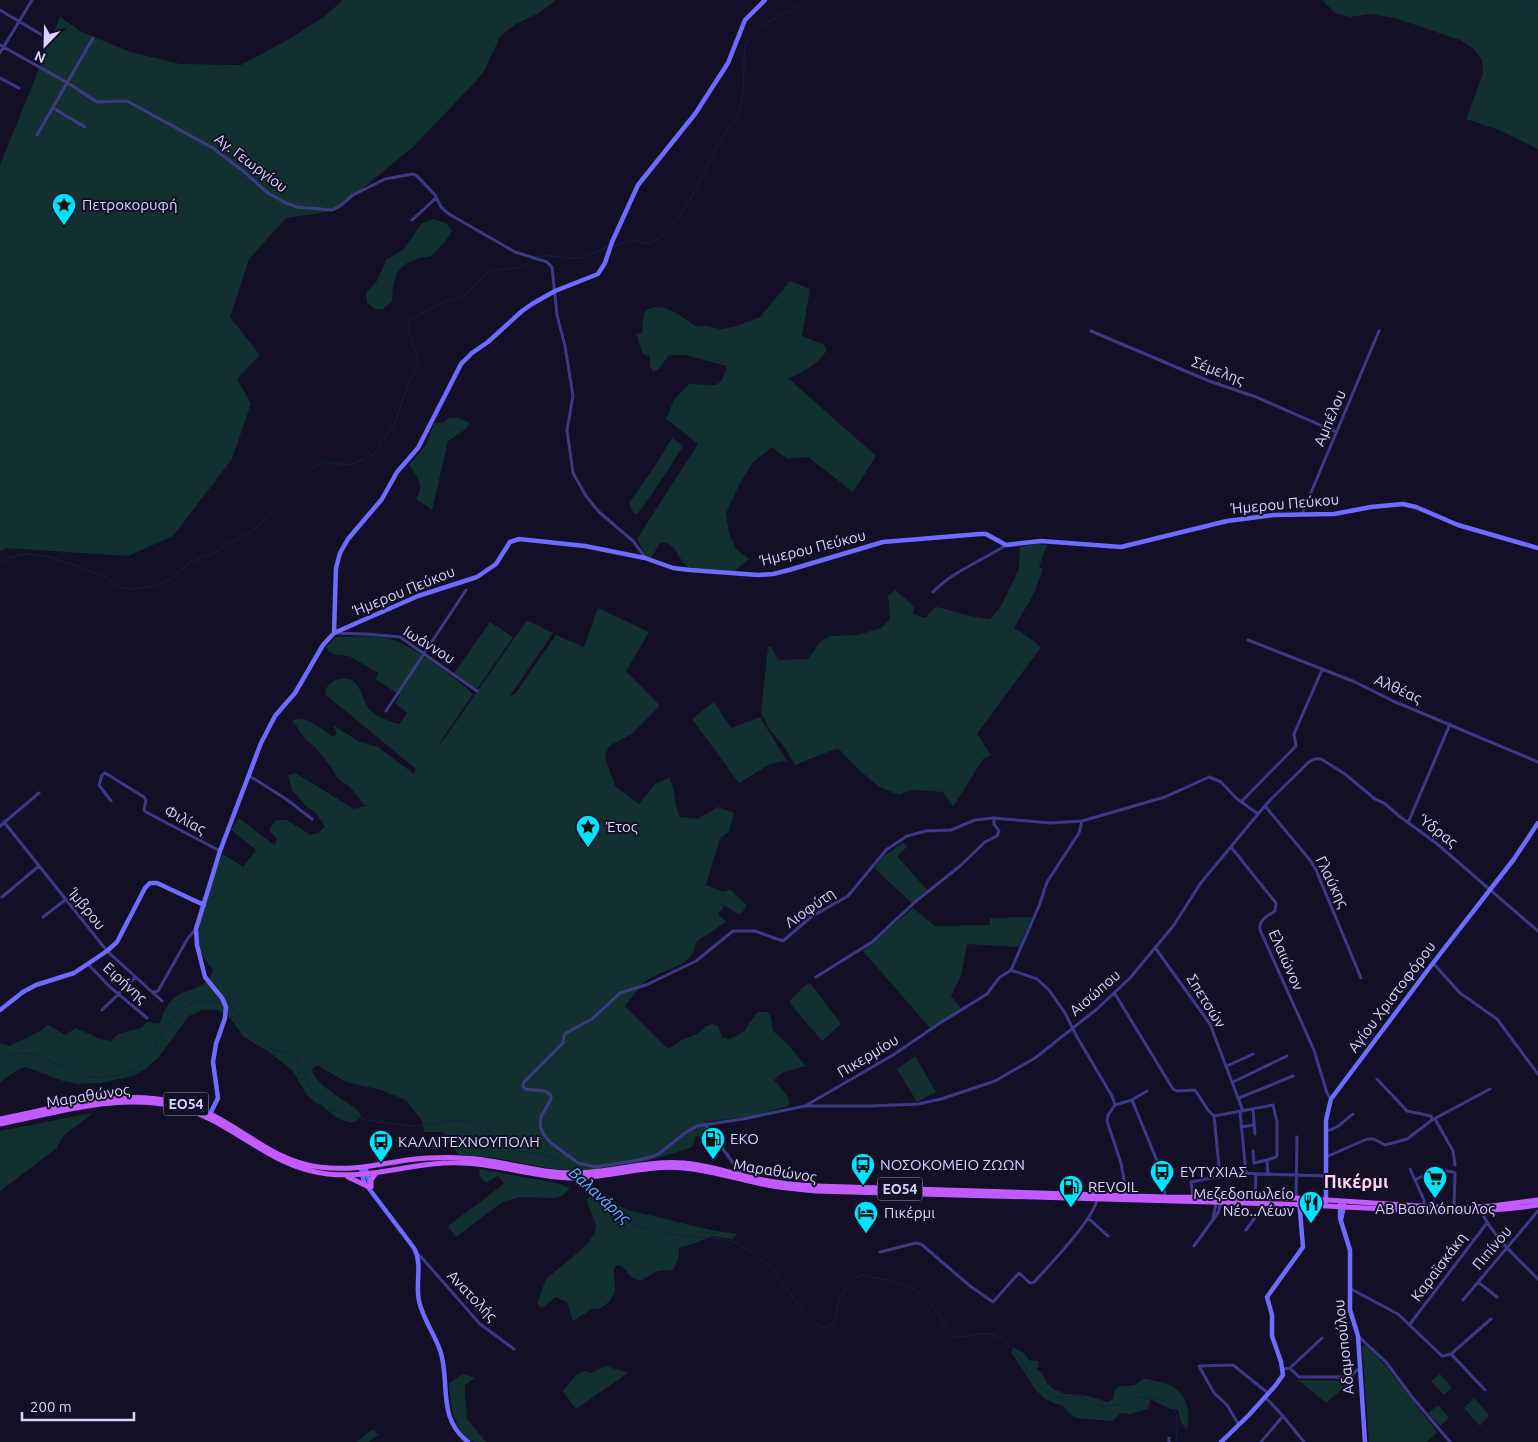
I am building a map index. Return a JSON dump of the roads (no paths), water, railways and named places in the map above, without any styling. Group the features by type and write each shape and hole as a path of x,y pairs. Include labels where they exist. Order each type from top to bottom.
{"main road":[{"name":"Μαραθώνος","path":"0,1119 102,1099 135,1096 177,1102 210,1114 263,1147 295,1161 319,1167 363,1168 408,1160 451,1158 485,1160 567,1175"},
{"name":"Μαραθώνος","path":"0,1124 109,1103 134,1101 158,1103 182,1108 207,1117 261,1151 286,1163 325,1174 343,1175 364,1175 426,1164 452,1162 567,1175 588,1175 678,1167 711,1172 771,1186 805,1190 1218,1204 1260,1204 1326,1200 1454,1208 1498,1206 1538,1200"},
{"name":"Μαραθώνος","path":"588,1175 668,1162 700,1165 780,1183 816,1186 1255,1198 1326,1207 1405,1211 1481,1211 1538,1205"},
{"path":"343,1175 357,1180 370,1188 371,1180 376,1173"}],"street":[{"path":"0,53 2,46 32,0"},
{"path":"334,633 337,560 343,546 382,499 392,480 418,448 461,364 522,311 555,291 595,277 603,267 612,242 638,185 699,108 730,58 745,20 765,0"},
{"path":"0,10 47,38"},
{"path":"37,134 93,38"},
{"name":"Αγ. Γεωργίου","path":"2,46 68,83 97,102 127,101 186,132 213,148 268,193 286,203 332,210 353,195 385,179 410,174 417,176 435,195 441,207 449,214 481,234 516,252 550,264 555,291"},
{"path":"0,78 19,88"},
{"path":"53,108 85,127"},
{"path":"412,220 436,198"},
{"path":"555,291 557,315 565,346 573,396 567,430 573,473 594,506 633,541 645,558"},
{"name":"Σέμελης","path":"1092,331 1209,381 1256,397 1336,432"},
{"name":"Αμπέλου","path":"1302,514 1379,331"},
{"name":"Ήμερου Πεύκου","path":"210,1114 218,1098 214,1062 216,1044 225,1018 226,1007 221,996 205,976 196,938 196,930 220,851 248,775 272,721 295,694 323,645 334,633 418,596 477,577 496,564 507,545 515,540 570,544 645,558 673,568 758,575 789,570 890,541 986,534 1006,545 1041,541 1121,547 1152,541 1212,524 1274,515 1334,514 1371,507 1402,504 1416,507 1458,525 1538,548"},
{"path":"933,592 958,573 1006,545"},
{"path":"386,712 466,590"},
{"name":"Ιωάννου","path":"334,633 397,636 407,641 477,691"},
{"name":"Αλθέας","path":"1248,640 1538,762"},
{"path":"1241,802 1296,746 1294,734 1322,670"},
{"path":"1408,823 1450,724"},
{"name":"Ύδρας","path":"1318,758 1345,774 1375,799 1384,803 1461,864 1538,931"},
{"name":"Αισώπου","path":"805,1106 918,1104 941,1099 995,1081 1036,1058 1115,994 1156,949 1174,925 1195,890 1258,814 1310,762 1318,758"},
{"name":"Φιλίας","path":"112,800 99,786 102,775 105,773 144,797 146,800 144,810 146,812 220,851"},
{"path":"248,775 286,799 312,819"},
{"path":"816,977 872,942 985,842 997,836 999,831 994,824 994,818 1050,823 1082,821 1165,796 1209,777 1221,782 1241,802 1258,814"},
{"path":"0,826 39,793"},
{"name":"Γλαύκης","path":"1265,806 1310,860 1316,870 1361,978"},
{"name":"Λιοφύτη","path":"523,1087 524,1082 563,1043 566,1033 592,1019 620,993 646,985 696,961 733,931 755,931 783,941 811,917 848,896 881,855 907,836 926,831 950,830 975,820 994,818"},
{"name":"Πικερμίου","path":"523,1087 548,1092 551,1095 551,1099 542,1111 540,1126 544,1135 551,1143 578,1163 588,1167 639,1160 660,1153 691,1129 704,1124 742,1119 805,1106 893,1055 940,1023 967,1008 987,994 1000,978 1011,970 1039,906 1047,882 1079,833 1082,821"},
{"name":"Ίμβρου","path":"4,822 108,951 162,1001"},
{"name":"Αγίου Χριστοφόρου","path":"1326,1207 1326,1114 1331,1099 1490,890 1538,823"},
{"name":"Ελαιώνον","path":"1230,847 1276,903 1275,911 1262,921 1260,930 1314,1050 1327,1093 1331,1099"},
{"path":"2,897 39,866"},
{"path":"0,1010 23,992 36,985 74,973 108,951 117,942 145,888 150,883 157,883 204,905"},
{"path":"44,917 65,900"},
{"path":"153,992 158,991 188,938 196,930"},
{"name":"Σπετσών","path":"1156,949 1210,1024 1233,1082 1242,1112 1241,1127 1246,1173"},
{"path":"1433,963 1460,993 1497,1019 1538,1074"},
{"name":"Ειρήνης","path":"88,964 119,995 147,1018"},
{"path":"1011,970 1042,982 1059,1004 1112,1096 1115,1105"},
{"path":"102,1010 136,978"},
{"path":"1115,994 1172,1089 1177,1092 1195,1090 1214,1116 1220,1176"},
{"path":"1226,1066 1253,1054"},
{"path":"1233,1082 1287,1056"},
{"path":"1238,1098 1293,1076"},
{"path":"1377,1080 1406,1110 1431,1116 1453,1151 1455,1165"},
{"path":"1326,1157 1367,1139 1374,1139 1383,1145 1403,1140 1433,1119 1490,1089"},
{"path":"1127,1196 1122,1163 1107,1121 1108,1115 1115,1105 1132,1100 1147,1091"},
{"path":"1132,1100 1162,1173 1164,1197"},
{"path":"1214,1116 1274,1106 1277,1122 1277,1155 1274,1158 1254,1163 1253,1151"},
{"path":"1252,1110 1255,1134"},
{"path":"1326,1131 1336,1128 1353,1114"},
{"path":"704,1124 742,1175"},
{"path":"1241,1127 1254,1125"},
{"path":"1221,1442 1282,1377 1283,1369 1272,1336 1272,1315 1267,1297 1303,1247 1296,1175 1296,1137"},
{"path":"1267,1160 1268,1175"},
{"path":"363,1168 364,1182 417,1254 419,1266 418,1299 425,1320 440,1351 445,1403 454,1428 468,1442"},
{"path":"1410,1170 1424,1200 1424,1207"},
{"path":"1415,1180 1427,1174 1452,1171 1455,1173 1454,1208"},
{"path":"1193,1196 1191,1182 1220,1176 1246,1173 1326,1176"},
{"path":"1255,1198 1256,1174"},
{"path":"1194,1246 1212,1221 1219,1197"},
{"path":"880,1252 916,1243 921,1244 992,1302 1019,1274 1030,1283 1034,1282 1050,1266 1088,1218 1097,1200"},
{"name":"Αδαμοπούλου","path":"1342,1201 1341,1220 1350,1248 1350,1310 1358,1336 1365,1442"},
{"path":"1246,1230 1259,1212 1260,1204"},
{"path":"1481,1211 1487,1223 1507,1248 1538,1279"},
{"name":"Πιπίνου","path":"1463,1300 1538,1211"},
{"path":"1088,1218 1108,1236"},
{"name":"Καραϊσκάκη","path":"1410,1324 1487,1223"},
{"name":"Ανατολής","path":"417,1254 480,1324 514,1349"},
{"path":"1478,1282 1497,1297"},
{"path":"1351,1289 1394,1311 1410,1324 1440,1355 1451,1354 1491,1319"},
{"path":"1358,1336 1386,1362 1412,1397 1450,1442"},
{"path":"1283,1369 1290,1368 1322,1338"},
{"path":"1451,1354 1485,1390"},
{"path":"1239,1425 1227,1405 1214,1393 1199,1366 1234,1365 1266,1395 1304,1442"},
{"path":"1290,1368 1299,1377 1349,1377 1360,1368"},
{"path":"1262,1442 1283,1416"}],"waterway":[{"path":"614,246 634,241 648,244 660,237 671,227 682,213 723,136 739,111 743,85 744,52 747,42 766,23 810,0"},
{"path":"1524,0 1538,13"},
{"path":"536,257 580,258 610,247"},
{"path":"0,563 23,554 47,556 103,576 122,588 134,589 153,586 169,580 191,562 214,553 254,530 306,474 318,464 326,462 347,465 373,455 394,425 409,382 418,366 409,331 409,321 441,303 466,295 486,274 495,270 522,267 533,259"},
{"name":"Βαλανάρης","path":"0,1064 12,1055 20,1053 39,1057 92,1077 122,1074 146,1062 175,1016 189,1004 210,1001 223,1003"},
{"name":"Βαλανάρης","path":"227,1004 230,1005 258,1039 275,1051 288,1052 296,1058 313,1093 333,1110 366,1120 402,1125 422,1126 453,1120 476,1122 511,1147 519,1151 544,1154 555,1158 565,1163 573,1171"},
{"name":"Βαλανάρης","path":"582,1179 603,1201 623,1218 635,1225 668,1234 722,1239 735,1242 748,1250 770,1266 805,1314 819,1326 827,1327 833,1324 841,1295 848,1284 861,1275 893,1281 918,1292 926,1299 955,1337 989,1334 1000,1338 1016,1353 1036,1383 1054,1396 1078,1396 1102,1406 1129,1402 1138,1397 1154,1398 1168,1403 1175,1410 1177,1416 1176,1442"}],"place":[{"name":"Πετροκορυφή","path":"64,226"},
{"name":"Έτος","path":"588,848"},
{"name":"EKO","path":"713,1160"},
{"name":"ΚΑΛΛΙΤΕΧΝΟΥΠΟΛΗ","path":"381,1163"},
{"name":"ΝΟΣΟΚΟΜΕΙΟ ΖΩΩΝ","path":"863,1186"},
{"name":"ΕΥΤΥΧΙΑΣ","path":"1162,1193"},
{"name":"ΑΒ Βασιλόπουλος","path":"1435,1199"},
{"name":"REVOIL","path":"1071,1208"},
{"name":"Μεζεδοπωλείο Νέο..Λέων","path":"1311,1224"},
{"name":"Πικέρμι","path":"866,1234"}],"district":[{"name":"Πικέρμι","path":"1356,1182"}]}
